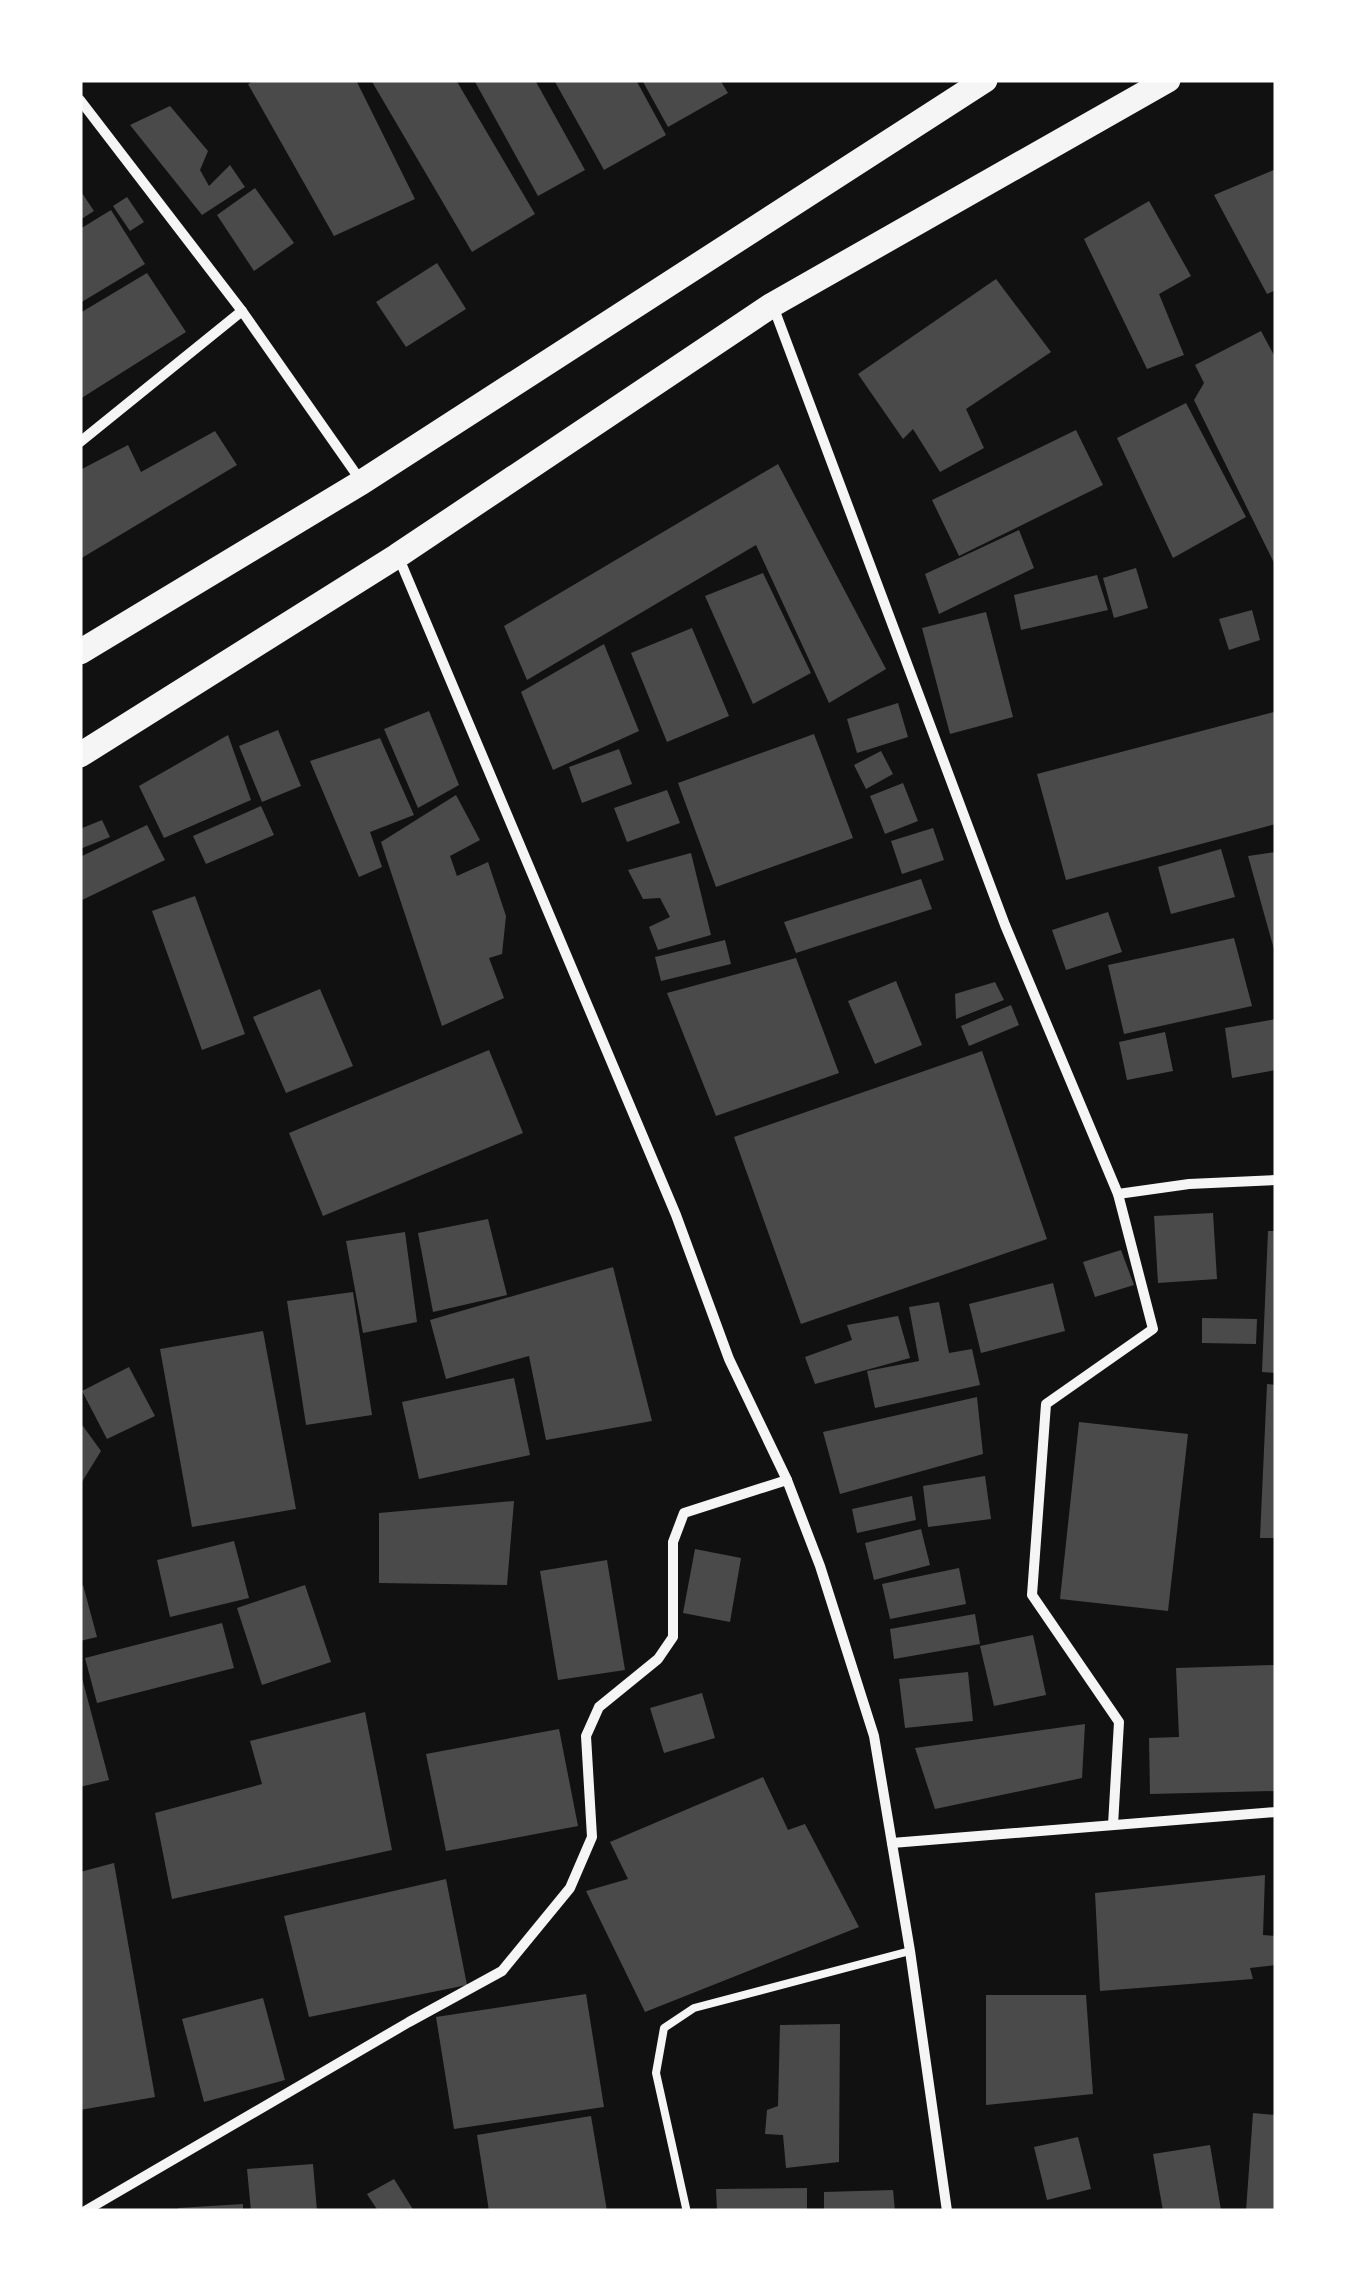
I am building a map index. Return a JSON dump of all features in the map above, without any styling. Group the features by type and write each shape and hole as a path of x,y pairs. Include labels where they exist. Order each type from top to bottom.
{"main road":[{"path":"80,652 362,482 985,80"},
{"path":"80,755 397,556 772,306 1168,80"}],"street":[{"path":"80,100 242,311 362,482"},
{"path":"772,306 1005,925 1118,1194 1154,1329 1046,1404 1032,1595 1118,1722 1113,1825"},
{"path":"80,442 242,311"},
{"path":"397,556 676,1215 729,1359 787,1480 820,1566 874,1736 910,1950 947,2211"},
{"path":"1118,1194 1189,1184 1276,1180"},
{"path":"86,2211 502,1972 570,1888 592,1837 586,1736 599,1707 658,1659 672,1636 673,1542 684,1513 787,1480"},
{"path":"892,1843 1276,1812"}],"lane":[{"path":"686,2208 656,2072 664,2028 694,2008 910,1950"}],"building":[{"path":"256,80 356,80 415,199 334,236 248,84"},
{"path":"371,80 456,80 535,214 472,252"},
{"path":"474,80 535,80 585,170 538,196"},
{"path":"554,80 636,80 666,135 604,170"},
{"path":"642,80 720,80 728,93 668,127"},
{"path":"170,106 208,151 200,170 209,186 230,165 245,187 202,215 130,125"},
{"path":"1276,169 1276,290 1267,294 1214,195"},
{"path":"255,188 294,243 254,271 217,215"},
{"path":"80,190 94,211 80,220"},
{"path":"127,197 144,222 130,231 113,206"},
{"path":"1149,201 1191,276 1159,294 1184,355 1147,369 1084,239"},
{"path":"111,210 145,264 80,303 80,229"},
{"path":"437,263 466,309 406,347 376,302"},
{"path":"147,273 186,332 80,399 80,313"},
{"path":"996,279 1051,352 966,409 984,448 940,472 913,429 903,439 858,374"},
{"path":"1261,331 1276,359 1276,567 1194,400 1204,383 1195,365"},
{"path":"1186,403 1246,517 1173,558 1117,438"},
{"path":"1076,430 1103,485 959,556 932,500"},
{"path":"215,431 237,465 80,559 80,470 128,445 141,472"},
{"path":"778,464 886,669 829,703 756,545 527,680 504,626"},
{"path":"1019,530 1034,568 939,614 925,574"},
{"path":"1136,568 1148,608 1114,618 1103,578"},
{"path":"763,573 811,673 753,704 705,596"},
{"path":"1097,575 1108,610 1021,630 1014,595"},
{"path":"1252,610 1260,640 1229,650 1219,619"},
{"path":"986,612 1013,717 950,734 922,628"},
{"path":"692,628 729,716 667,742 631,653"},
{"path":"604,644 639,731 553,770 521,692"},
{"path":"898,703 908,737 857,753 847,719"},
{"path":"429,711 459,785 418,808 384,729"},
{"path":"1274,712 1276,824 1066,880 1037,774"},
{"path":"278,730 301,786 262,802 239,746"},
{"path":"814,734 853,838 716,887 678,783"},
{"path":"228,735 251,800 164,838 139,786"},
{"path":"380,738 414,815 370,832 382,867 359,877 310,761"},
{"path":"619,749 632,784 582,803 569,767"},
{"path":"881,751 893,774 866,789 854,765"},
{"path":"903,783 918,821 885,834 870,796"},
{"path":"667,790 680,823 627,842 614,808"},
{"path":"456,795 480,840 450,856 457,876 488,862 506,916 502,954 489,958 504,998 442,1026 381,842"},
{"path":"261,806 274,835 206,864 193,836"},
{"path":"102,820 110,837 80,849 80,829"},
{"path":"147,825 165,860 80,901 80,857"},
{"path":"933,828 944,860 902,874 891,841"},
{"path":"1221,849 1235,897 1171,914 1158,867"},
{"path":"1276,852 1276,953 1275,953 1248,856"},
{"path":"691,853 711,935 658,950 649,927 670,917 660,898 643,899 628,870"},
{"path":"921,879 932,909 796,953 784,922"},
{"path":"195,896 245,1034 202,1050 152,911"},
{"path":"1108,912 1122,952 1066,970 1052,930"},
{"path":"1234,938 1252,1006 1124,1034 1108,965"},
{"path":"725,940 731,964 661,981 655,957"},
{"path":"796,958 839,1073 716,1116 667,993"},
{"path":"896,981 922,1045 875,1064 848,1001"},
{"path":"995,982 1004,1000 956,1019 955,994"},
{"path":"320,989 353,1066 286,1093 253,1017"},
{"path":"1011,1005 1019,1025 969,1046 961,1026"},
{"path":"1276,1019 1276,1070 1232,1078 1225,1028"},
{"path":"1165,1032 1173,1071 1127,1080 1119,1042"},
{"path":"489,1050 523,1133 323,1216 289,1133"},
{"path":"982,1051 1047,1239 801,1324 734,1137"},
{"path":"1213,1213 1217,1279 1158,1283 1154,1216"},
{"path":"488,1219 507,1295 433,1312 418,1233"},
{"path":"1268,1231 1276,1231 1276,1373 1262,1372"},
{"path":"405,1232 417,1322 363,1333 346,1241"},
{"path":"1121,1250 1134,1285 1095,1297 1083,1262"},
{"path":"613,1267 652,1421 546,1440 529,1356 446,1379 430,1320"},
{"path":"1053,1283 1065,1331 981,1353 969,1304"},
{"path":"353,1292 372,1415 306,1425 287,1301"},
{"path":"939,1302 949,1353 972,1349 980,1385 875,1408 867,1371 919,1361 909,1307"},
{"path":"898,1316 910,1358 815,1384 805,1357 852,1340 847,1325"},
{"path":"1202,1318 1257,1319 1256,1344 1202,1343"},
{"path":"263,1331 296,1509 192,1527 160,1349"},
{"path":"129,1367 155,1416 107,1439 82,1391"},
{"path":"514,1378 530,1455 419,1479 402,1402"},
{"path":"1267,1384 1276,1385 1276,1538 1260,1538"},
{"path":"977,1397 983,1454 840,1494 823,1432"},
{"path":"80,1422 101,1451 80,1485"},
{"path":"1079,1422 1188,1434 1168,1611 1060,1599"},
{"path":"985,1476 991,1519 928,1527 923,1486"},
{"path":"912,1496 916,1520 857,1533 852,1509"},
{"path":"514,1501 507,1585 379,1583 379,1513"},
{"path":"921,1529 930,1565 874,1580 865,1543"},
{"path":"234,1541 249,1598 170,1617 157,1560"},
{"path":"695,1549 741,1558 730,1622 683,1613"},
{"path":"607,1560 625,1670 558,1680 540,1571"},
{"path":"959,1568 966,1604 890,1619 882,1584"},
{"path":"83,1585 97,1637 80,1641 80,1586"},
{"path":"305,1585 331,1662 262,1685 237,1608"},
{"path":"975,1614 980,1644 894,1659 890,1629"},
{"path":"222,1623 234,1668 97,1703 85,1658"},
{"path":"1033,1635 1046,1695 994,1706 980,1646"},
{"path":"1276,1665 1276,1791 1150,1794 1149,1738 1179,1737 1176,1668"},
{"path":"968,1672 973,1721 905,1728 899,1679"},
{"path":"80,1675 109,1780 80,1787"},
{"path":"702,1693 715,1738 664,1753 650,1708"},
{"path":"365,1712 392,1850 172,1899 155,1813 262,1784 250,1741"},
{"path":"1085,1724 1082,1778 935,1809 915,1748"},
{"path":"559,1729 578,1826 446,1851 426,1754"},
{"path":"763,1777 788,1830 805,1824 859,1927 645,2012 586,1891 628,1879 610,1842"},
{"path":"114,1863 155,2097 80,2110 80,1872"},
{"path":"1265,1875 1263,1935 1276,1936 1276,1965 1250,1968 1253,1979 1100,1991 1095,1893"},
{"path":"446,1879 467,1985 309,2017 284,1916"},
{"path":"586,1994 604,2107 454,2129 436,2017"},
{"path":"986,1995 1086,1995 1093,2094 986,2105"},
{"path":"263,1998 285,2080 204,2102 182,2019"},
{"path":"840,2024 839,2162 786,2168 783,2135 765,2134 767,2110 778,2106 780,2025"},
{"path":"1253,2113 1276,2115 1276,2211 1246,2211"},
{"path":"591,2116 607,2211 489,2211 477,2135"},
{"path":"1078,2137 1091,2189 1047,2200 1034,2147"},
{"path":"1210,2145 1221,2210 1163,2211 1153,2154"},
{"path":"313,2164 317,2211 251,2211 247,2169"},
{"path":"394,2179 414,2211 378,2211 367,2194"},
{"path":"807,2188 807,2211 717,2211 716,2189"},
{"path":"893,2190 895,2211 824,2211 824,2192"},
{"path":"243,2204 243,2211 178,2211 178,2208"}]}
